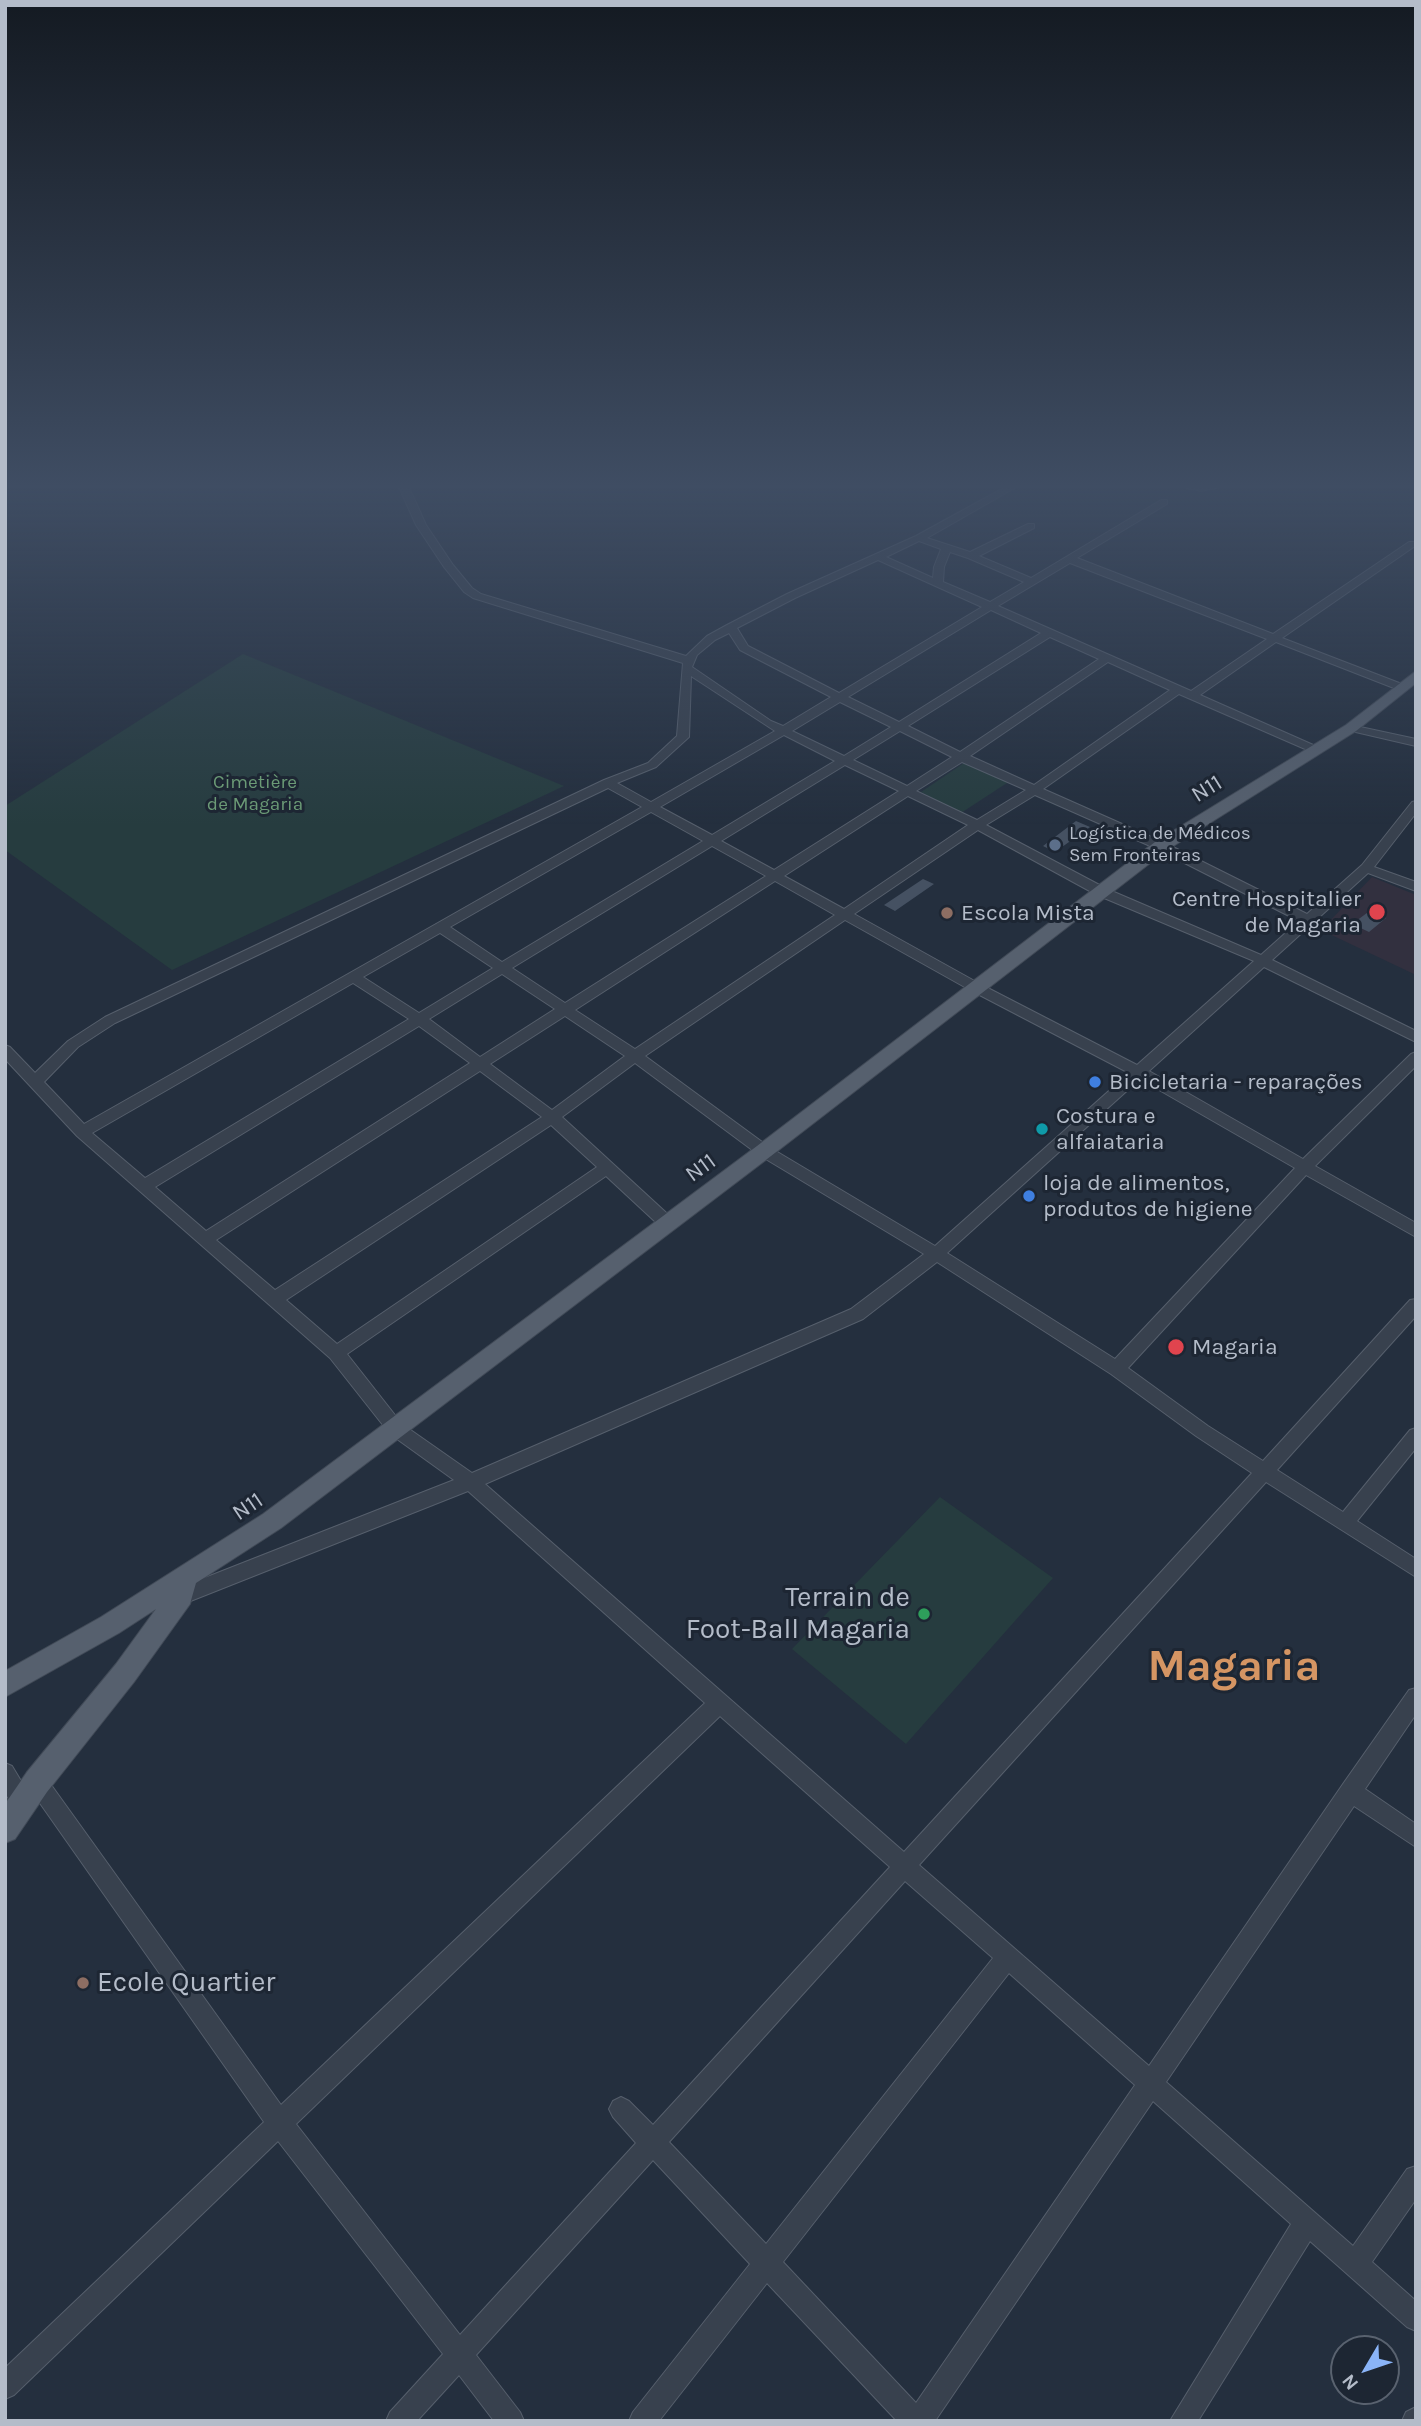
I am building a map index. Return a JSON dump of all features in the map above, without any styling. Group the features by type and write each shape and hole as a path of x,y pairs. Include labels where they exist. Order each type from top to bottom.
{"main road":[{"name":"N11","path":"5,1685 182,1588 764,1151 1161,846 1352,728 1410,683"},
{"path":"5,1829 30,1793 125,1673 182,1588"}],"street":[{"path":"484,598 688,665 731,700 783,731 977,825 1102,892 1262,960 1416,1037"},
{"path":"35,1082 73,1044 110,1020 608,783 652,765 684,737 688,665 692,654 711,638 787,598"},
{"path":"972,598 1316,750"},
{"path":"82,1132 783,731 837,696 1006,598"},
{"path":"1174,598 1410,683"},
{"path":"274,1299 552,1117 635,1056 977,825 1277,637 1333,598"},
{"path":"731,627 744,648 837,696 961,757 1161,846 1308,920"},
{"path":"144,1186 899,727 1048,633"},
{"path":"205,1239 961,757 1106,659"},
{"path":"1352,728 1416,743"},
{"path":"608,783 975,987 1139,1072 1416,1231"},
{"path":"182,1588 470,1482 858,1314 936,1254 1366,868 1416,805"},
{"path":"1366,868 1416,887"},
{"path":"440,927 635,1056 764,1151 936,1254 1117,1369 1202,1431 1416,1569"},
{"path":"354,977 419,1019 552,1117 667,1223"},
{"path":"5,1050 82,1132 335,1353 396,1429 470,1482 1416,2318"},
{"path":"1117,1369 1304,1168 1416,1056"},
{"path":"335,1353 607,1168"},
{"path":"399,2421 1416,1305"},
{"path":"1344,1524 1416,1435"},
{"path":"621,2109 651,2144 917,2421 1416,1697"},
{"path":"5,2386 719,1703"},
{"path":"5,1773 30,1793 511,2421"},
{"path":"1350,1791 1416,1837"},
{"path":"642,2421 1007,1957"},
{"path":"1355,2265 1416,2178"},
{"path":"1183,2421 1307,2222"}],"shaded area":[{"name":"Centre Hospitalier de Magaria","path":"1372,877 1416,895 1416,975 1321,930"}],"green space":[{"name":"Cimetière de Magaria","path":"243,654 564,786 172,970 5,850 5,806"},
{"path":"967,761 1010,781 961,813 921,792"},
{"name":"Terrain de Foot-Ball Magaria","path":"940,1497 1053,1578 906,1744 792,1649"}],"building":[{"path":"1076,821 1090,827 1055,852 1043,846"},
{"name":"Escola Mista","path":"923,879 934,884 895,911 884,905"},
{"path":"1371,910 1386,918 1369,932 1352,924"}],"place":[{"name":"Logística de Médicos Sem Fronteiras","path":"1055,845"},
{"name":"Centre Hospitalier de Magaria","path":"1377,912"},
{"name":"Escola Mista","path":"947,913"},
{"name":"Bicicletaria - reparações","path":"1095,1082"},
{"name":"Costura e alfaiataria","path":"1042,1129"},
{"name":"loja de alimentos, produtos de higiene","path":"1029,1196"},
{"name":"Magaria","path":"1176,1347"},
{"name":"Terrain de Foot-Ball Magaria","path":"924,1614"},
{"name":"Ecole Quartier","path":"83,1983"}],"district":[{"name":"Magaria","path":"1234,1667"}]}
